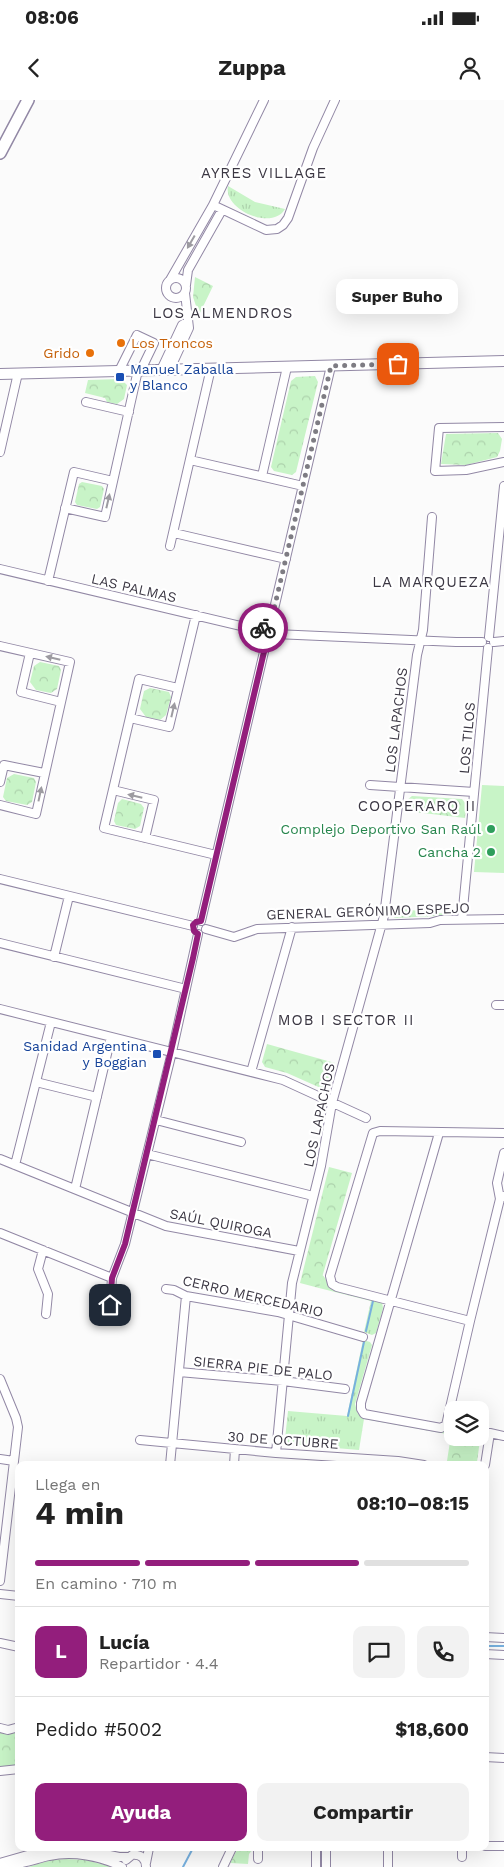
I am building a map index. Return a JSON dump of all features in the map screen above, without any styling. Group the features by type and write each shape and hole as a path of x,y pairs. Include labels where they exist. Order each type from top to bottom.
{"main road":[{"path":"0,153 28,100"}],"street":[{"path":"183,292 172,297 167,292 167,286 213,205 264,100"},
{"path":"213,205 266,230 277,229 283,225 288,218 313,148 335,100"},
{"path":"183,292 188,270 222,210"},
{"path":"165,370 179,350 189,328 180,278 170,280"},
{"path":"165,370 182,325 187,322"},
{"path":"65,508 105,517 139,370 154,343 137,335 119,371"},
{"path":"0,374 504,361"},
{"path":"262,476 287,366"},
{"path":"270,626 331,366"},
{"path":"170,546 211,368"},
{"path":"0,452 18,374"},
{"path":"86,402 129,412"},
{"path":"504,427 439,428 434,470 466,470 504,462"},
{"path":"190,460 303,486"},
{"path":"48,581 74,472 113,481"},
{"name":"LOS TILOS","path":"462,920 488,642 502,523 504,486"},
{"name":"LOS LAPACHOS","path":"276,1453 292,1283 321,1166 332,1103 382,924 420,640 432,518"},
{"path":"174,533 286,559"},
{"name":"LAS PALMAS","path":"0,569 262,631"},
{"path":"130,718 169,727 196,616"},
{"path":"267,639 263,636 262,631 265,626 270,626"},
{"path":"270,626 274,629 275,634"},
{"path":"267,639 275,634 504,642"},
{"path":"201,921 267,639"},
{"path":"0,646 70,662 36,814 0,806"},
{"path":"30,653 21,692 61,702"},
{"path":"178,688 139,679 104,828 216,856"},
{"path":"0,782 4,765 44,773"},
{"path":"370,785 474,792"},
{"path":"113,790 154,800 145,838"},
{"path":"0,879 193,926"},
{"path":"54,957 69,896"},
{"name":"GENERAL GERÓNIMO ESPEJO","path":"206,929 234,937 257,929 430,923 440,920 504,919"},
{"path":"193,926 196,922 201,921"},
{"path":"198,934 202,934 206,929 205,924 201,921"},
{"path":"193,926 194,931 198,934"},
{"path":"251,1072 292,927"},
{"path":"109,1319 112,1278 125,1244 156,1120 198,934"},
{"path":"0,943 186,989"},
{"path":"0,1009 283,1080 366,1118"},
{"path":"16,1166 51,1022"},
{"path":"75,1189 111,1037"},
{"path":"36,1082 97,1097"},
{"path":"156,1120 241,1142"},
{"path":"470,1321 334,1286 330,1276 371,1135 376,1131 504,1133"},
{"path":"440,1133 361,1403 362,1412 367,1415 441,1428 445,1426 502,1198 496,1182 504,1153"},
{"path":"147,1154 313,1196"},
{"name":"SAÚL QUIROGA","path":"0,1159 166,1226 299,1251"},
{"path":"0,1233 112,1278"},
{"path":"42,1250 38,1269 48,1294 46,1314"},
{"name":"CERRO MERCEDARIO","path":"166,1289 174,1290 186,1296 289,1316 363,1337"},
{"path":"170,1461 186,1296"},
{"name":"SIERRA PIE DE PALO","path":"179,1372 283,1381 345,1389"},
{"path":"0,1381 18,1422 0,1581"},
{"path":"486,1461 490,1434 504,1436"},
{"name":"30 DE OCTUBRE","path":"140,1440 308,1455 350,1461"},
{"path":"234,1461 235,1449"},
{"path":"307,1461 308,1455"},
{"path":"0,1459 14,1461"},
{"path":"0,1594 15,1596"},
{"path":"489,1637 504,1638"},
{"path":"0,1643 15,1646"},
{"path":"489,1654 504,1655"},
{"path":"0,1728 8,1730 15,1728"},
{"path":"489,1757 504,1758"},
{"path":"0,1771 15,1769"},
{"path":"489,1846 504,1846"},
{"path":"0,1864 46,1851"},
{"path":"90,1851 119,1857 142,1857 146,1866"},
{"path":"0,1864 20,1865 50,1856 77,1855 98,1858 123,1867 125,1862 137,1851"},
{"path":"146,1866 148,1851"},
{"path":"223,1867 231,1851"},
{"path":"258,1851 258,1859"},
{"path":"316,1851 316,1867"},
{"path":"326,1851 326,1867"},
{"path":"388,1851 388,1867"},
{"path":"462,1851 462,1857"}],"green space":[{"path":"228,186 255,202 285,209 279,215 270,218 250,215 233,203 229,195"},
{"path":"195,277 213,286 199,315 193,297"},
{"path":"315,376 318,382 296,472 292,475 274,471 271,467 291,381 296,377"},
{"path":"121,379 127,385 124,399 117,404 107,402 105,398 85,393 88,380"},
{"path":"498,433 502,439 497,457 466,465 441,464 446,434"},
{"path":"82,482 102,486 104,489 100,507 97,509 77,505 75,502 79,484"},
{"path":"40,662 59,666 61,670 57,689 51,693 36,690 30,682 34,666"},
{"path":"150,688 169,692 171,697 166,715 160,720 146,717 140,709 144,691"},
{"path":"14,774 34,778 36,782 32,802 27,805 6,801 3,797 7,778"},
{"name":"Complejo Deportivo San Raúl","path":"482,785 504,786 504,873 474,872"},
{"path":"412,796 462,799 466,804 465,818 406,811 407,800"},
{"path":"122,799 141,804 144,808 140,826 135,829 116,825 114,821 118,803"},
{"path":"393,908 455,915 395,918 392,915"},
{"path":"267,1044 335,1063 328,1087 323,1089 287,1073 265,1067 262,1062"},
{"path":"329,1167 352,1173 319,1288 300,1283"},
{"path":"322,1275 332,1289 382,1302 383,1308 376,1333 372,1335 364,1332 371,1301 319,1288"},
{"path":"363,1340 370,1342 372,1345 355,1404 358,1414 444,1430 444,1434 364,1419 359,1450 289,1444 285,1439 288,1411 347,1416"},
{"path":"449,1446 479,1446 477,1461 447,1461"},
{"path":"0,1731 15,1732 15,1766 0,1768"},
{"path":"236,1851 252,1851 249,1854 248,1864 230,1863"},
{"path":"51,1860 86,1860 112,1867 28,1867"}],"waterway":[{"path":"366,1331 373,1301"},
{"path":"348,1416 364,1342"},
{"path":"489,1646 504,1646"},
{"path":"183,1867 191,1851"}],"way so far":[{"path":"263,628 270,626 331,366 398,364"}],"place":[{"name":"Los Troncos","path":"121,343"},
{"name":"Grido","path":"90,353"},
{"name":"Super Buho","path":"398,364"},
{"name":"Manuel Zaballa y Blanco","path":"120,377"},
{"name":"Complejo Deportivo San Raúl","path":"491,829"},
{"name":"Cancha 2","path":"491,852"},
{"name":"Sanidad Argentina y Boggian","path":"157,1054"}],"district":[{"name":"AYRES VILLAGE","path":"264,173"},
{"name":"LOS ALMENDROS","path":"223,313"},
{"name":"LA MARQUEZA","path":"431,582"},
{"name":"COOPERARQ II","path":"417,806"},
{"name":"MOB I SECTOR II","path":"346,1020"}],"route":[{"path":"110,1305 112,1278 125,1244 193,958 198,934 194,931 193,925 201,921 267,639 262,634 263,628"}]}
